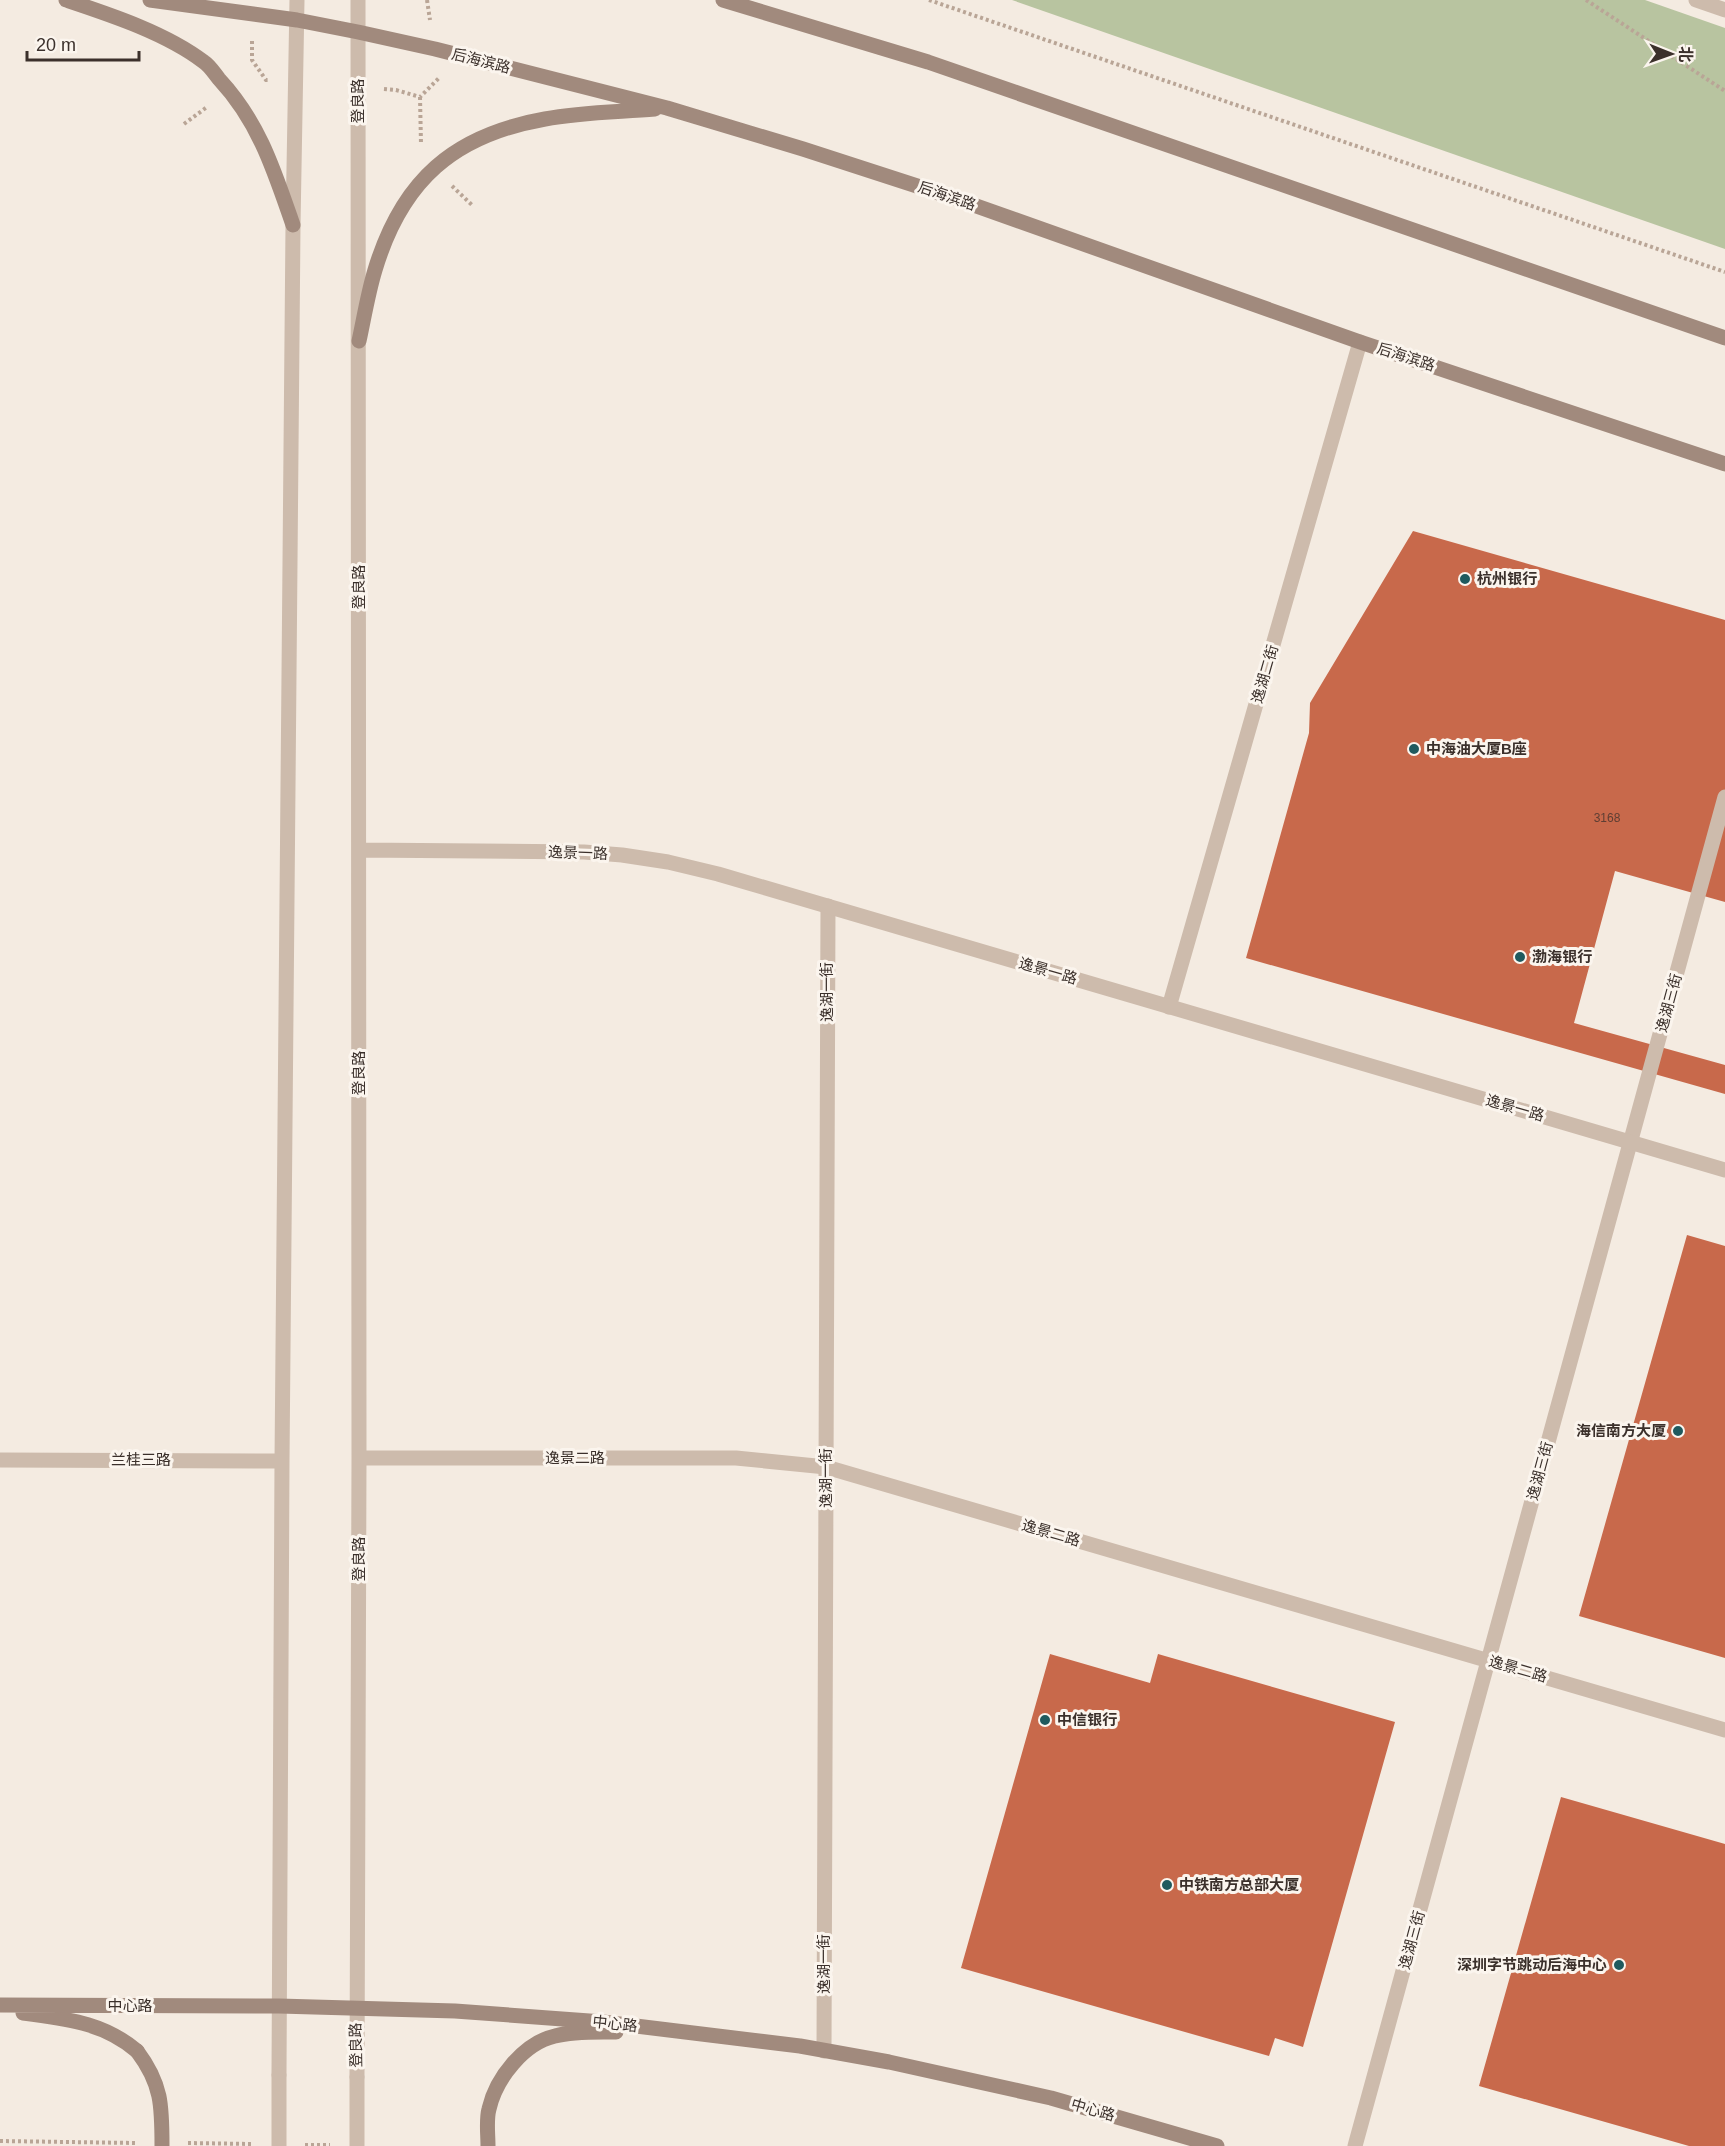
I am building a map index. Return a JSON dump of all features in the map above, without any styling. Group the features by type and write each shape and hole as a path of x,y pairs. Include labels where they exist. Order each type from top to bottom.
{"main road":[{"path":"66,0 109,14 161,36 204,62 230,90 251,120 269,155 293,225"},
{"name":"后海滨路","path":"150,0 297,20 358,32 435,49 667,108 951,197 1360,342 1725,464"},
{"path":"723,0 928,62 1725,338"},
{"path":"359,341 375,270 391,229 411,192 433,168 468,143 501,130 546,118 667,108"},
{"name":"中心路","path":"0,2005 279,2006 455,2011 539,2016 679,2031 824,2050 946,2074 1041,2096 1217,2146"},
{"path":"0,2010 67,2019 103,2028 122,2038 137,2051 150,2068 158,2086 162,2116 162,2146"},
{"path":"488,2146 489,2109 497,2086 512,2065 531,2047 555,2036 598,2032 679,2031"}],"street":[{"path":"279,2146 282,1461 297,0"},
{"name":"登良路","path":"357,2146 358,0"},
{"path":"1696,0 1725,10"},
{"name":"逸湖二街","path":"1169,1006 1360,342"},
{"name":"逸湖三街","path":"1355,2146 1725,797"},
{"name":"逸景一路","path":"359,850 584,852 668,862 828,906 1725,1170"},
{"name":"逸湖一街","path":"824,2050 828,906"},
{"name":"逸景二路","path":"359,1458 736,1458 826,1467 1725,1730"},
{"name":"兰桂三路","path":"0,1460 282,1461"}],"path":[{"path":"929,0 1725,272"},
{"path":"1586,0 1725,91"}],"green space":[{"path":"1012,0 1645,0 1725,28 1725,249"}],"building":[{"path":"1413,531 1725,620 1725,902 1615,871 1574,1023 1725,1065 1725,1094 1246,958 1309,733 1310,703"},
{"name":"海信南方大厦","path":"1687,1235 1725,1246 1725,1658 1579,1616"},
{"name":"中铁南方总部大厦","path":"1050,1654 1150,1683 1158,1654 1395,1722 1303,2047 1275,2038 1269,2056 961,1968"},
{"name":"深圳字节跳动后海中心","path":"1561,1797 1725,1844 1725,2146 1689,2146 1479,2086"}],"place":[{"name":"杭州银行","path":"1465,579"},
{"name":"中海油大厦B座","path":"1414,749"},
{"name":"渤海银行","path":"1520,957"},
{"name":"海信南方大厦","path":"1678,1431"},
{"name":"中信银行","path":"1045,1720"},
{"name":"中铁南方总部大厦","path":"1167,1885"},
{"name":"深圳字节跳动后海中心","path":"1619,1965"}]}
